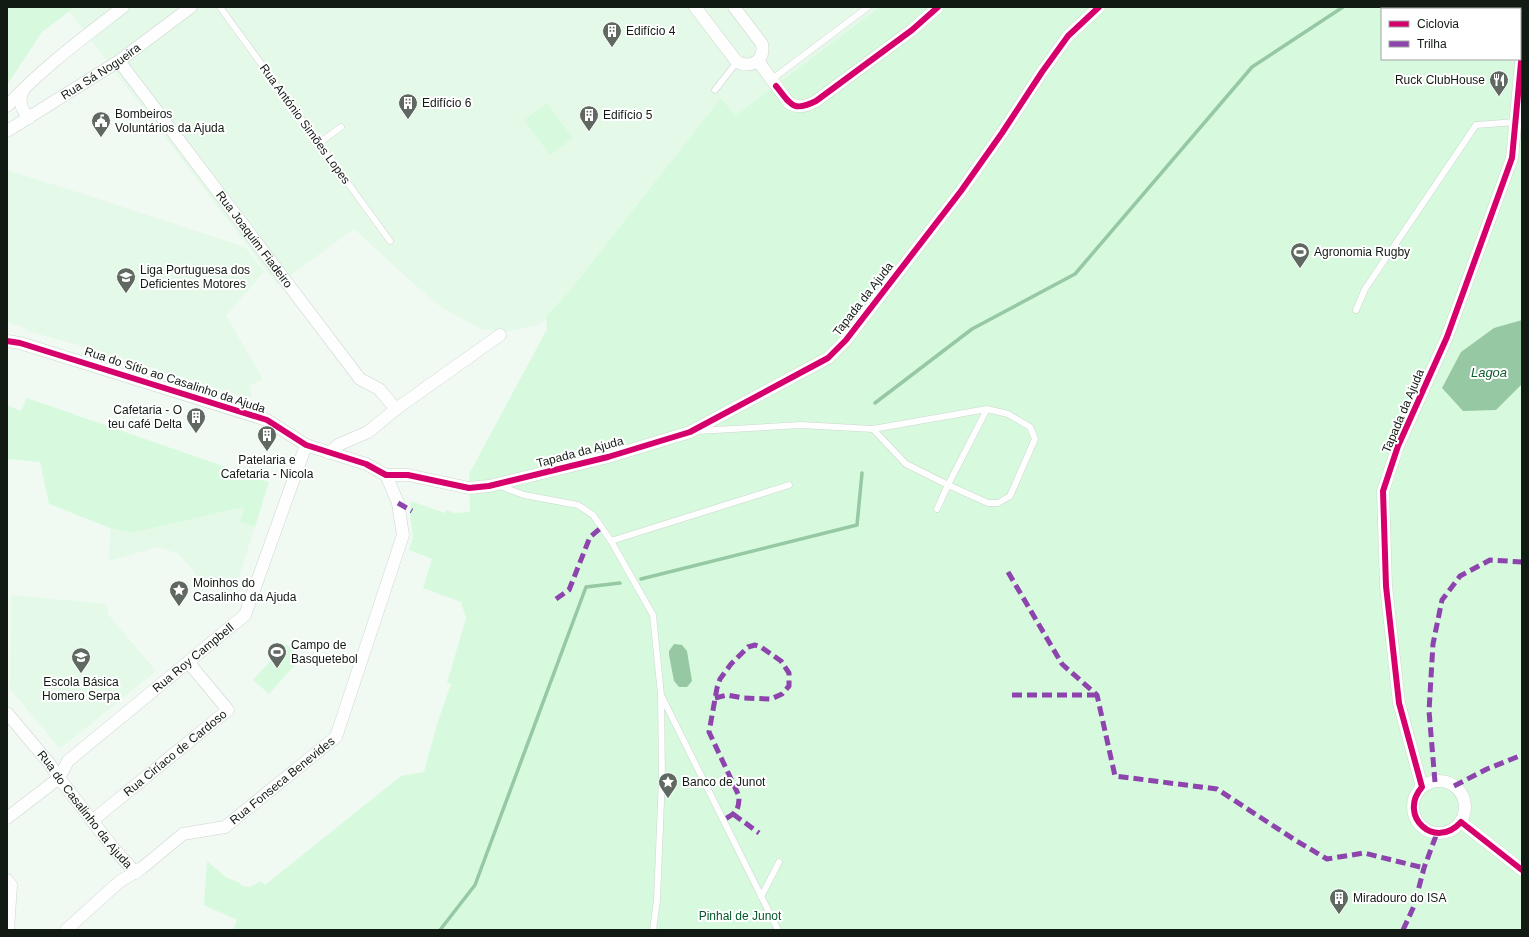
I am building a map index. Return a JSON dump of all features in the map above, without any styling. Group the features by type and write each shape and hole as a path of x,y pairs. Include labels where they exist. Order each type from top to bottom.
{"street":[{"path":"7,106 68,50 123,7"},
{"name":"Rua Sá Nogueira","path":"7,131 119,61 192,7"},
{"path":"695,7 738,62 748,66 758,61 762,54 762,44 734,7"},
{"path":"758,61 789,103 795,107 805,107 816,101 906,34 938,7"},
{"name":"Tapada da Ajuda","path":"469,488 497,484 608,457 690,432 828,358 846,340 961,192 1068,36 1099,7"},
{"name":"Tapada da Ajuda","path":"1422,788 1399,703 1386,586 1383,491 1398,446 1447,337 1512,158 1522,52"},
{"name":"Rua Joaquim Fiadeiro","path":"119,61 360,380 379,389 396,409"},
{"path":"24,89 20,98 20,103 21,108 29,118"},
{"path":"329,453 338,445 368,432 396,409 500,335"},
{"name":"Rua do Sítio ao Casalinho da Ajuda","path":"7,341 20,343 267,420 306,445 366,464 386,475 408,475 469,488"},
{"name":"Rua Roy Campbell","path":"7,818 59,778 68,760 245,615 306,445"},
{"name":"Rua Fonseca Benevides","path":"136,873 183,834 225,827 336,737 403,535 398,503 386,475"},
{"name":"Rua Ciríaco de Cardoso","path":"93,820 228,710 188,662"},
{"name":"Rua do Casalinho da Ajuda","path":"7,713 49,762 59,778 114,849 136,873 119,882 66,930"},
{"path":"1441,781 1454,786 1459,790 1465,802 1464,816 1461,822 1451,831 1444,833 1438,833 1425,829 1416,819 1414,812 1415,799 1422,788 1434,782 1441,781"},
{"path":"1461,822 1522,870"},
{"path":"7,880 11,884 8,930"}],"lane":[{"name":"Rua António Simões Lopes","path":"220,7 390,241"},
{"path":"771,80 868,7"},
{"path":"715,90 738,62"},
{"path":"1356,310 1365,289 1476,124 1516,122"},
{"path":"319,143 341,127"},
{"path":"690,432 801,425 873,429 987,409 1008,414 1030,427 1035,439 1010,496 998,502 988,503 948,486 906,464 873,429"},
{"path":"937,509 987,409"},
{"path":"497,484 524,495 578,505 593,515 611,541 653,615 661,695 662,777 658,893 653,930"},
{"path":"611,541 789,485"},
{"path":"661,695 778,930"},
{"path":"761,897 779,862"}],"shaded area":[{"path":"66,7 884,7 552,316 537,325 511,331 483,330 442,308 354,229 277,285"},
{"name":"Liga Portuguesa dos Deficientes Motores","path":"7,170 245,247 264,272 226,316 263,379 249,386 252,395 247,398 82,346 27,331 26,328 7,322"},
{"path":"244,507 240,522 255,527 234,592 208,583 209,580 198,577 179,554 158,547 109,561 110,528 131,533"},
{"name":"Escola Básica Homero Serpa","path":"11,595 107,604 108,614 156,671 60,749 10,689"}],"green space":[{"path":"7,7 75,7 42,32 7,85"},
{"name":"Pinhal de Junot","path":"880,7 1522,7 1522,930 233,930 237,920 204,905 207,861 227,878 238,882 243,886 250,887 261,881 265,885 401,776 424,772 437,724 451,684 447,683 466,618 461,602 423,588 432,559 409,550 413,538 410,514 411,501 445,513 446,510 455,513 470,512 469,474 547,329 546,316 568,293 721,98 735,116"},
{"path":"547,103 573,138 550,155 524,120"},
{"path":"27,398 269,482 255,527 240,522 244,507 131,533 110,528 49,504 40,462 7,459 7,405 21,411"},
{"name":"Campo de Basquetebol","path":"286,644 301,658 269,694 253,680"}],"water":[{"name":"Lagoa","path":"1522,320 1522,384 1496,410 1463,411 1442,388 1461,352 1494,328"},
{"path":"674,644 682,645 687,651 692,681 687,687 679,687 674,681 669,651"}],"waterway":[{"path":"875,403 972,329 1075,274 1252,67 1343,7"},
{"path":"641,579 857,525 862,473"},
{"path":"440,930 475,885 586,587 620,583"}],"marked path":[{"path":"398,503 412,511"},
{"path":"556,599 569,590 590,537 602,527"},
{"path":"1435,782 1429,711 1433,644 1442,600 1460,576 1490,560 1522,562"},
{"path":"1008,572 1062,664 1097,695 1115,776 1217,789 1327,859 1364,853 1424,868"},
{"path":"715,698 727,695 743,698 771,699 782,694 789,686 789,673 781,661 761,647 755,645 748,647 731,664 720,679 717,688 709,732 739,796 736,811 723,820"},
{"path":"1012,695 1097,695"},
{"path":"1454,786 1487,769 1522,755"},
{"path":"733,814 759,833"},
{"path":"1403,930 1414,906 1424,868 1437,833"}],"cycle path":[{"path":"776,86 793,105 808,105 816,101 912,30 938,7"},
{"path":"7,341 20,343 267,420 306,445 366,464 386,475 408,475 469,488 489,486 608,457 690,432 828,358 846,340 961,191 1068,36 1099,7"},
{"path":"1522,52 1512,158 1447,337 1398,446 1383,491 1386,586 1399,703 1422,787 1415,798 1414,809 1416,818 1422,826 1431,831 1440,833 1451,830 1461,822 1522,870"}],"place":[{"name":"Edifício 4","path":"612,48"},
{"name":"Ruck ClubHouse","path":"1499,97"},
{"name":"Edifício 6","path":"408,120"},
{"name":"Edifício 5","path":"589,132"},
{"name":"Bombeiros Voluntários da Ajuda","path":"101,138"},
{"name":"Agronomia Rugby","path":"1300,269"},
{"name":"Liga Portuguesa dos Deficientes Motores","path":"126,294"},
{"name":"Cafetaria - O teu café Delta","path":"196,434"},
{"name":"Patelaria e Cafetaria - Nicola","path":"267,452"},
{"name":"Moinhos do Casalinho da Ajuda","path":"179,607"},
{"name":"Campo de Basquetebol","path":"277,669"},
{"name":"Escola Básica Homero Serpa","path":"81,674"},
{"name":"Banco de Junot","path":"668,799"},
{"name":"Miradouro do ISA","path":"1339,915"}]}
